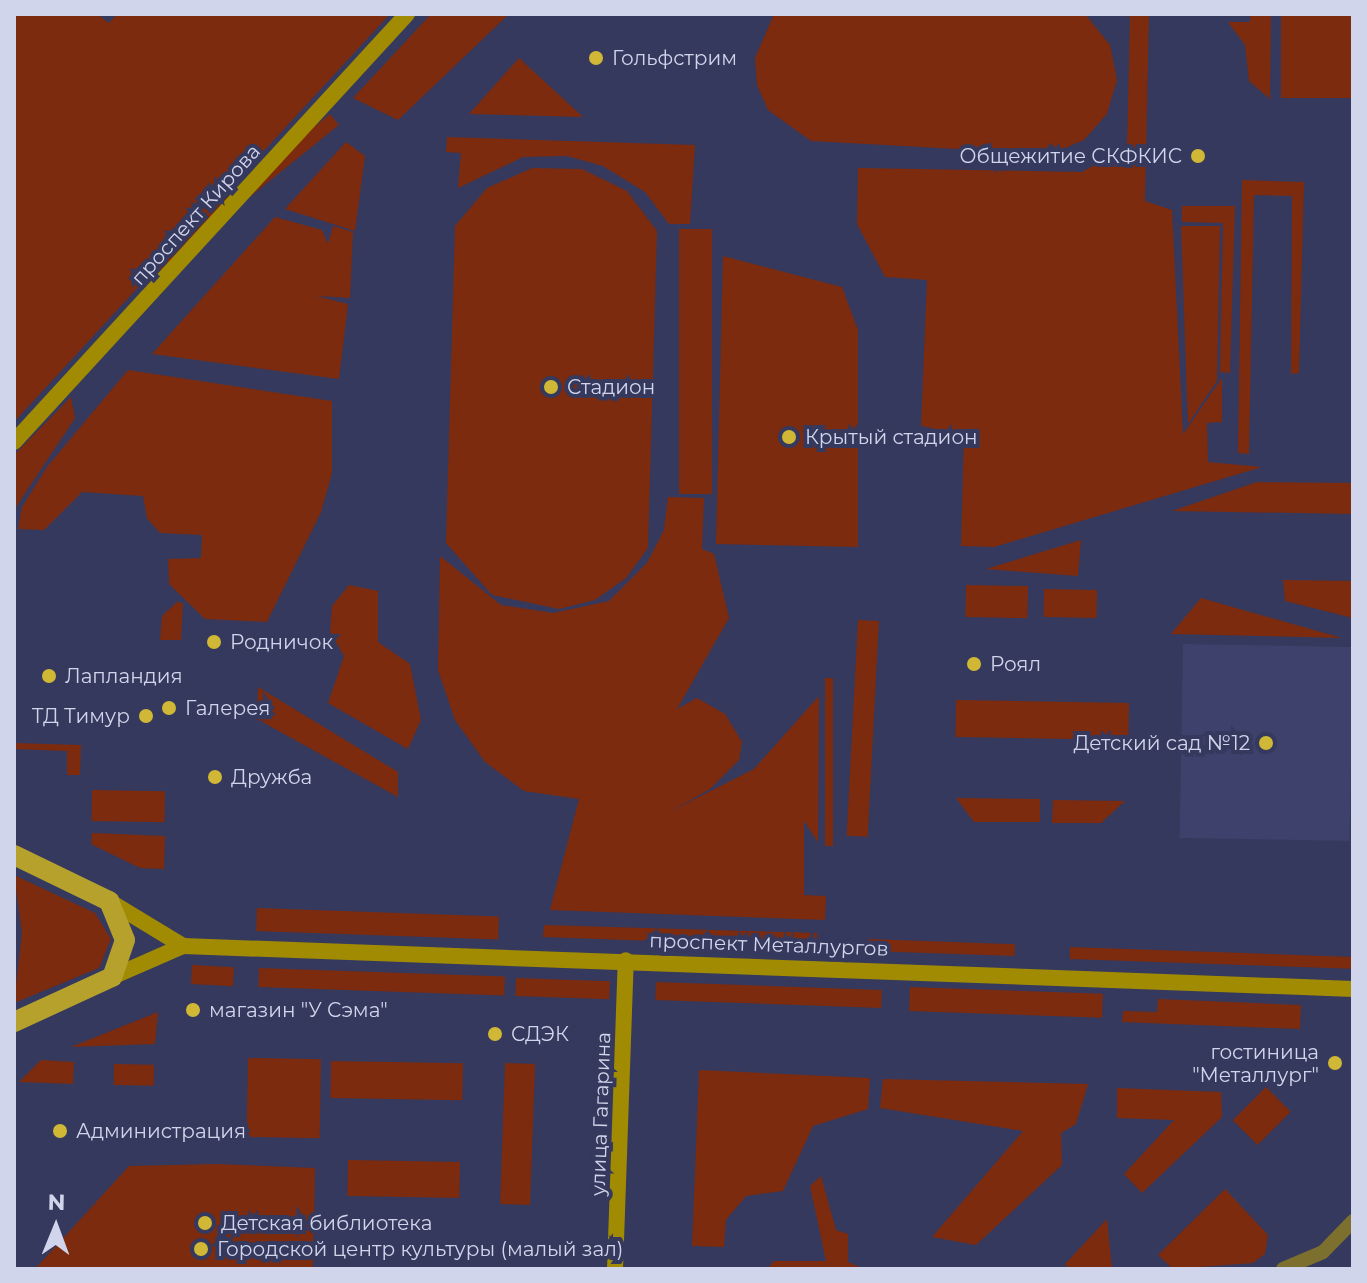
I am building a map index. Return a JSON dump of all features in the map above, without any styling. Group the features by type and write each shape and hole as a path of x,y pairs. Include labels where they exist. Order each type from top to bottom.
{"main road":[{"name":"проспект Кирова","path":"14,442 407,14"},
{"path":"14,855 109,901 125,940 112,977 14,1022"},
{"name":"проспект Металлургов","path":"109,901 183,946"},
{"name":"проспект Металлургов","path":"112,977 183,946 1353,989"},
{"name":"улица Гагарина","path":"615,1269 626,960"}],"street":[{"path":"1283,1269 1323,1252 1353,1221"}],"shaded area":[{"path":"14,14 97,14 109,23 117,14 390,14 14,422"},
{"path":"431,14 509,14 398,120 353,98"},
{"path":"774,14 1085,14 1110,45 1117,80 1107,114 1084,140 1051,154 811,141 768,110 757,85 755,58"},
{"path":"1121,14 1149,14 1145,201 1172,210 1183,434 1222,378 1222,422 1207,423 1208,462 1262,467 994,547 961,546 964,435 921,426 927,280 885,277 857,224 858,168 1082,172 1127,147 1130,17"},
{"path":"1250,14 1271,14 1270,99 1249,81 1245,45 1228,22 1250,22"},
{"path":"1281,14 1353,14 1353,98 1281,98"},
{"path":"519,58 583,117 469,114"},
{"path":"330,114 339,125 124,299 116,288"},
{"path":"447,137 695,145 690,224 669,224 645,192 603,166 567,156 523,157 458,188 461,153 446,152"},
{"path":"346,142 365,156 355,231 285,209"},
{"name":"Стадион","path":"532,168 582,169 627,191 657,231 648,548 626,578 595,600 559,609 492,595 446,543 455,226 487,188"},
{"path":"1242,180 1304,182 1299,373 1291,374 1292,196 1254,195 1249,454 1238,453"},
{"path":"1182,206 1235,206 1230,373 1220,372 1223,223 1182,222"},
{"path":"275,217 322,230 328,244 333,226 353,232 350,298 317,296 348,304 339,379 152,354"},
{"path":"1181,226 1220,226 1217,381 1188,424"},
{"path":"679,229 712,229 712,494 679,494"},
{"name":"Крытый стадион","path":"723,256 842,287 858,330 858,547 716,544"},
{"path":"128,370 332,401 332,473 321,512 267,622 205,619 169,584 168,559 201,558 202,535 160,533 147,518 143,496 82,492 44,530 18,529 22,507 47,467"},
{"path":"71,397 75,418 14,510 14,455"},
{"path":"1257,482 1353,483 1353,514 1172,511"},
{"path":"668,497 704,498 702,549 714,554 729,618 677,709 697,698 725,714 742,742 739,760 710,789 669,812 754,769 819,696 818,842 804,821 804,895 826,896 825,920 550,910 579,799 524,791 485,762 455,720 438,670 440,556 501,605 553,613 609,601 647,563 664,530"},
{"path":"1081,540 1078,576 986,569"},
{"path":"1283,580 1353,581 1353,618 1285,601"},
{"path":"349,585 378,591 378,642 410,664 421,720 408,749 328,703 344,656 330,632 332,606"},
{"path":"966,585 1028,586 1027,618 965,617"},
{"path":"1044,589 1097,590 1097,618 1044,617"},
{"path":"1201,598 1342,638 1171,634"},
{"path":"177,602 183,603 181,640 160,640 162,616"},
{"path":"858,620 879,621 868,837 847,836"},
{"name":"Детский сад №12","path":"1183,644 1353,647 1350,841 1180,838"},
{"path":"825,678 833,678 833,846 825,846"},
{"path":"258,687 398,772 398,797 257,719"},
{"path":"956,700 1129,703 1128,740 955,737"},
{"path":"14,743 81,745 80,775 67,775 67,751 14,749"},
{"path":"92,790 165,791 164,822 91,821"},
{"path":"956,798 1040,799 1040,822 974,822"},
{"path":"1053,800 1125,801 1101,823 1052,823"},
{"path":"92,833 165,836 164,869 140,868 91,844"},
{"path":"14,875 95,913 111,939 99,968 14,1003 22,933"},
{"path":"257,908 499,916 498,939 256,931"},
{"path":"544,925 817,933 817,947 543,937"},
{"path":"868,939 1015,944 1014,956 868,951"},
{"path":"1070,947 1353,957 1352,969 1070,959"},
{"path":"192,965 234,967 233,986 191,984"},
{"path":"259,968 505,977 504,996 258,987"},
{"path":"516,978 610,981 609,999 515,996"},
{"path":"656,982 882,990 881,1008 655,1000"},
{"path":"910,987 1103,994 1102,1018 909,1011"},
{"path":"1158,999 1301,1005 1300,1029 1122,1022 1123,1011 1157,1012"},
{"path":"158,1012 155,1044 71,1047"},
{"path":"248,1058 321,1059 320,1138 247,1137"},
{"path":"41,1060 74,1062 73,1084 19,1082"},
{"path":"331,1061 463,1063 462,1100 330,1098"},
{"path":"505,1063 535,1064 530,1205 500,1204"},
{"path":"114,1064 154,1065 154,1086 114,1085"},
{"path":"699,1070 870,1078 868,1109 813,1126 783,1191 746,1196 726,1220 724,1247 692,1246"},
{"path":"883,1079 1088,1084 1076,1124 1061,1133 1062,1165 976,1245 932,1237 1023,1131 880,1108"},
{"path":"1266,1087 1291,1112 1258,1145 1233,1120"},
{"path":"1117,1088 1221,1092 1222,1117 1142,1193 1124,1174 1174,1120 1117,1118"},
{"path":"348,1160 460,1162 459,1198 347,1196"},
{"path":"217,1164 315,1168 313,1269 35,1269 129,1166"},
{"path":"821,1176 836,1230 848,1234 848,1262 864,1269 767,1269 774,1261 826,1261 810,1186"},
{"path":"1225,1189 1268,1235 1265,1254 1253,1263 1173,1269 1158,1255"},
{"path":"1107,1219 1112,1269 1069,1269 1065,1264"}],"place":[{"name":"Гольфстрим","path":"596,58"},
{"name":"Общежитие СКФКИС","path":"1198,156"},
{"name":"Стадион","path":"551,387"},
{"name":"Крытый стадион","path":"789,437"},
{"name":"Родничок","path":"214,642"},
{"name":"Роял","path":"974,664"},
{"name":"Лапландия","path":"49,676"},
{"name":"Галерея","path":"169,708"},
{"name":"ТД Тимур","path":"146,716"},
{"name":"Детский сад №12","path":"1266,743"},
{"name":"Дружба","path":"215,777"},
{"name":"магазин \"У Сэма\"","path":"193,1010"},
{"name":"СДЭК","path":"495,1034"},
{"name":"гостиница \"Металлург\"","path":"1335,1063"},
{"name":"Администрация","path":"60,1131"},
{"name":"Детская библиотека","path":"205,1223"},
{"name":"Городской центр культуры (малый зал)","path":"201,1249"}]}
